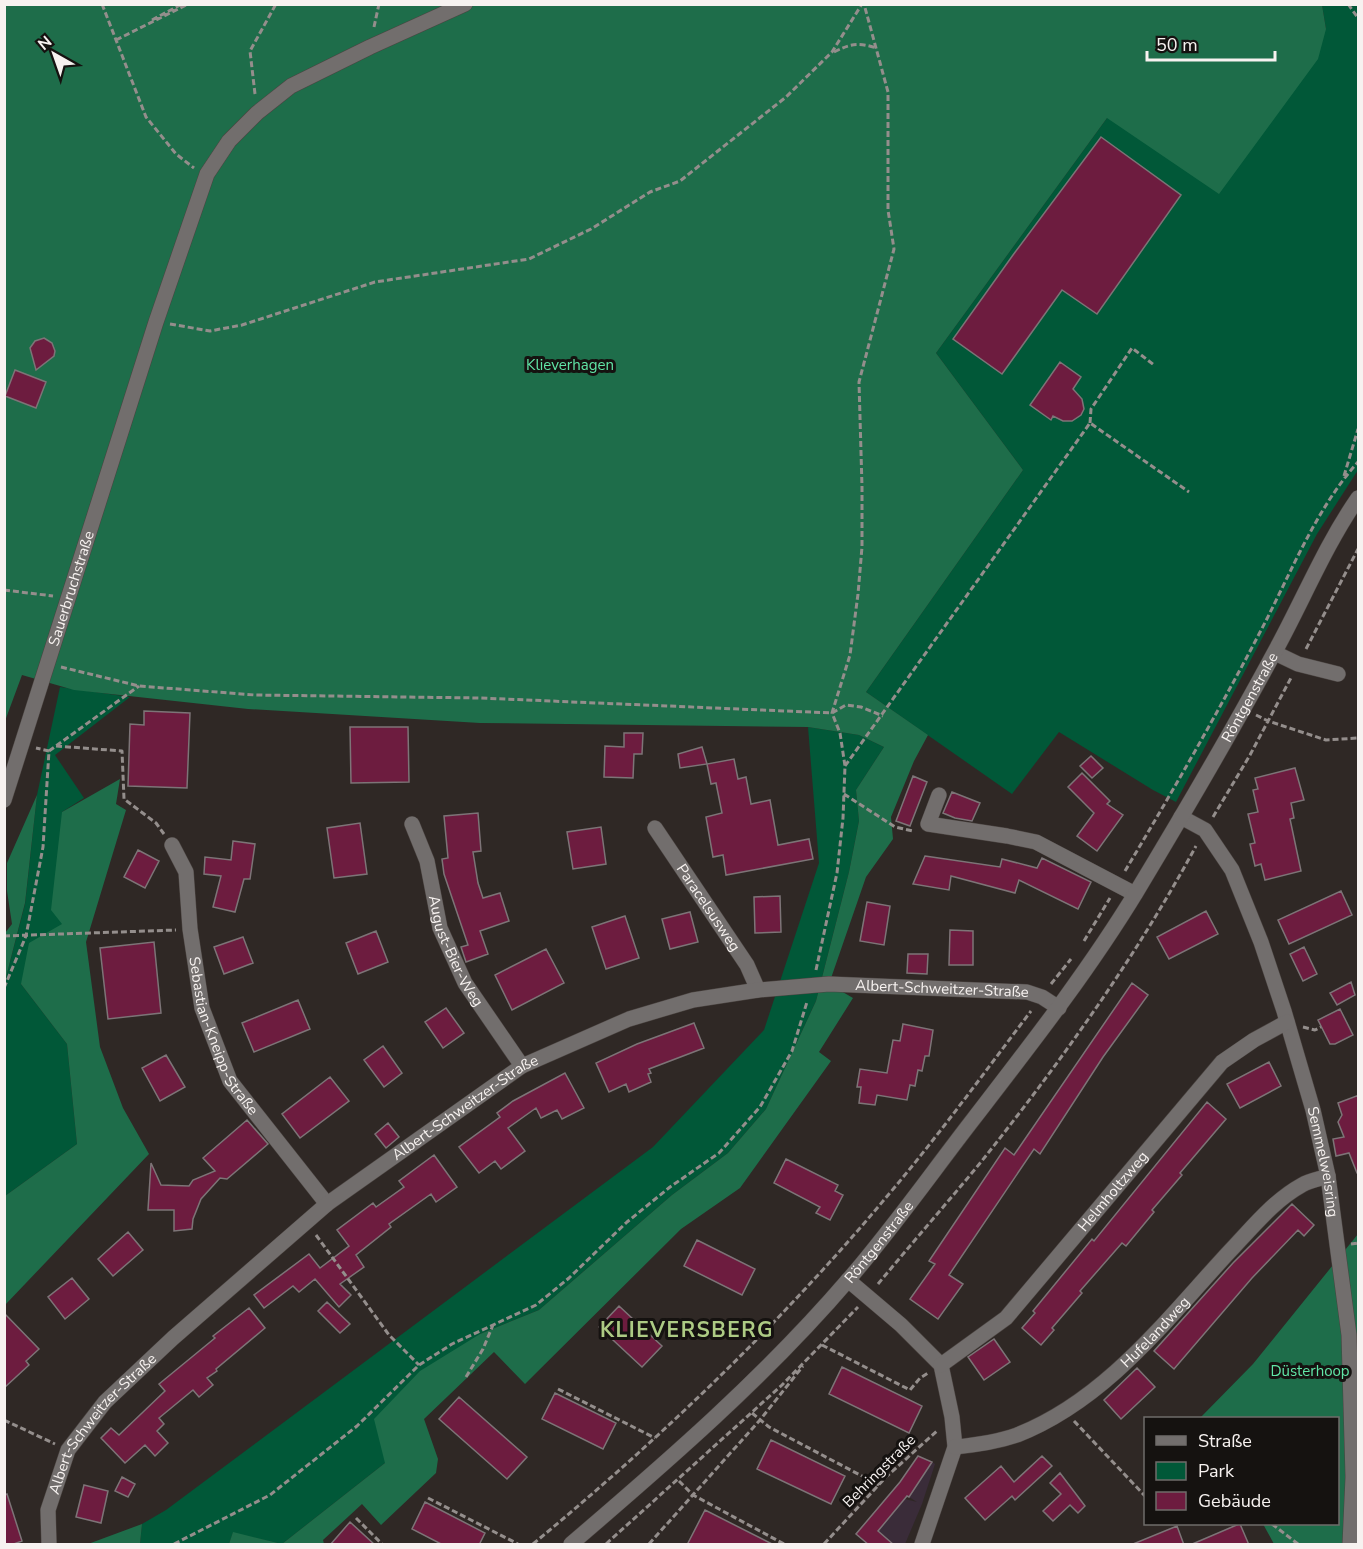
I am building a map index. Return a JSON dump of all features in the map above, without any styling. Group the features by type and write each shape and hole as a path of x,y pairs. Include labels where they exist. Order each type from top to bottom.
{"street":[{"name":"Sauerbruchstraße","path":"4,800 156,322 207,174 229,141 257,113 291,86 465,4"},
{"name":"Röntgenstraße","path":"572,1545 681,1449 764,1368 848,1280 906,1209 1059,1008 1135,894 1244,709 1330,544 1359,498"},
{"path":"1275,653 1298,664 1338,674"},
{"path":"939,795 928,824 1036,842 1135,894"},
{"name":"Semmelweisring","path":"1180,817 1205,830 1232,870 1261,942 1313,1110 1328,1176 1349,1335 1353,1478 1350,1545"},
{"name":"August-Bier-Weg","path":"412,824 427,861 440,928 465,983 522,1066"},
{"name":"Paracelsusweg","path":"655,828 747,965 758,990"},
{"name":"Sebastian-Kneipp-Straße","path":"172,845 186,872 190,929 202,1008 230,1081 327,1204"},
{"name":"Albert-Schweitzer-Straße","path":"49,1545 48,1510 68,1450 105,1402 173,1338 327,1204 522,1066 629,1019 693,1000 812,984 1027,992 1042,997 1059,1008"},
{"name":"Helmholtzweg","path":"941,1365 1006,1318 1222,1062 1254,1040 1287,1022"},
{"name":"Hufelandweg","path":"955,1447 986,1443 1017,1435 1065,1411 1099,1386 1132,1355 1275,1203 1304,1184 1328,1176"},
{"path":"848,1280 901,1325 941,1365 952,1417 955,1447 922,1545"}],"path":[{"path":"102,4 146,117 176,154 207,174"},
{"path":"116,40 182,4"},
{"path":"116,40 188,4"},
{"path":"257,113 250,51 276,4"},
{"path":"174,1545 270,1495 357,1426 419,1365 452,1344 536,1305 569,1278 627,1222 670,1187 719,1153 760,1107 792,1051 812,984 837,873 845,766 840,733 832,712 850,655 862,547 859,382 894,249 888,210 888,92 863,4"},
{"path":"156,322 210,331 242,325 375,282 529,259 591,229 650,192 680,181 786,97 832,52 863,4"},
{"path":"1348,4 1359,18"},
{"path":"832,52 852,43 876,48"},
{"path":"845,766 883,716 1090,423 1091,409 1132,348 1154,365"},
{"path":"1090,423 1189,492"},
{"path":"1344,478 1359,429"},
{"path":"1083,942 1192,756 1258,637 1307,540 1344,478 1359,462"},
{"path":"4,590 68,598"},
{"path":"48,663 82,674 139,686 255,694 480,698 832,712 846,705 861,707 883,716"},
{"path":"22,743 49,751 139,686"},
{"path":"1244,709 1268,721 1326,740 1359,738"},
{"path":"57,746 122,751 124,799 156,823 172,845"},
{"path":"4,988 26,936 43,847 49,751"},
{"path":"844,795 895,827 928,834 928,824"},
{"path":"4,936 190,929"},
{"path":"533,1545 655,1438 786,1310 837,1254 940,1132 1078,950"},
{"path":"306,1222 389,1335 419,1365"},
{"path":"466,1377 483,1349 493,1324"},
{"path":"822,1345 910,1390 920,1378"},
{"path":"650,1545 760,1420 814,1352"},
{"path":"558,1389 655,1438"},
{"path":"1065,1411 1144,1495"},
{"path":"752,1413 769,1427 879,1485"},
{"name":"Behringstraße","path":"824,1545 879,1485 952,1417"},
{"path":"4,1420 68,1450"},
{"path":"678,1480 693,1495 784,1545"},
{"path":"428,1498 518,1545"},
{"path":"356,1518 382,1545"},
{"path":"1273,1525 1298,1545"}],"shaded area":[{"path":"932,1462 935,1464 922,1504 905,1544 894,1544 878,1531 905,1499 917,1502 909,1497"}],"green space":[{"name":"Klieverhagen","path":"5,5 1322,5 1326,29 1318,59 1219,194 1107,118 936,353 1023,470 866,692 928,735 914,761 891,817 893,839 866,877 829,984 853,998 819,1052 831,1061 740,1188 681,1229 525,1384 494,1352 424,1419 438,1459 436,1473 381,1525 362,1504 323,1540 324,1544 282,1544 385,1463 374,1419 420,1371 480,1334 539,1310 672,1195 728,1153 766,1109 816,1001 849,872 859,821 856,790 884,747 859,735 808,727 480,723 248,709 74,690 22,675 5,721"},
{"path":"1322,5 1358,5 1358,470 1317,534 1176,802 1059,732 1012,794 866,692 1023,470 936,353 1107,118 1326,29"},
{"path":"60,687 130,697 55,755 84,798 62,812 62,924 21,984 67,1044 77,1144 5,1196 5,981 25,904 37,795"},
{"path":"808,727 859,735 884,747 856,790 859,821 849,872 816,1001 766,1109 728,1153 672,1195 539,1310 480,1334 385,1463 282,1544 233,1533 229,1544 140,1544 142,1524 166,1510 653,1147 764,1030 819,863"},
{"path":"120,779 116,804 126,810 86,942 100,1047 123,1108 149,1154 5,1305 5,1196 77,1144 67,1044 21,984 29,943 62,924 51,910 62,812"},
{"path":"37,795 25,903 5,981 5,933 12,924 7,891 7,863"},
{"name":"Düsterhoop","path":"1358,1234 1358,1541 1353,1544 1274,1544 1264,1525 1339,1525 1339,1417 1201,1417 1253,1364"},
{"path":"142,1524 140,1544 88,1544"},
{"path":"233,1532 282,1544 229,1544"}],"building":[{"path":"1101,137 1181,195 1097,314 1062,290 1002,374 953,339"},
{"path":"44,338 52,343 54,356 36,370 30,348 35,341"},
{"path":"1060,362 1081,377 1073,389 1082,399 1084,409 1081,415 1072,421 1063,421 1053,416 1051,420 1030,405"},
{"path":"15,370 46,382 36,408 5,396"},
{"path":"144,711 190,713 187,788 128,786 130,724 144,725"},
{"path":"350,727 408,727 409,782 351,783"},
{"path":"624,733 643,733 642,754 634,754 633,778 604,777 605,746 624,747"},
{"path":"702,747 707,764 680,768 678,754"},
{"path":"1091,756 1103,768 1092,778 1080,766"},
{"path":"734,759 738,779 746,777 751,804 770,800 778,845 809,839 813,859 726,875 723,855 713,857 706,817 722,813 716,783 711,784 707,764"},
{"path":"1295,768 1304,800 1291,803 1294,818 1290,819 1301,871 1265,880 1261,864 1255,866 1250,844 1255,843 1248,814 1258,812 1253,790 1258,789 1255,778"},
{"path":"1082,773 1110,801 1107,804 1123,815 1097,851 1077,836 1094,813 1068,787"},
{"path":"913,776 927,782 910,826 896,821"},
{"path":"952,792 980,803 972,821 943,813"},
{"path":"478,813 481,851 473,852 478,883 483,898 500,893 509,921 480,931 488,954 466,962 461,947 468,945 444,874 442,859 448,858 444,816"},
{"path":"360,823 367,874 334,878 327,828"},
{"path":"601,827 606,864 573,869 567,832"},
{"path":"233,841 255,844 250,879 244,879 235,912 213,907 221,876 204,874 205,857 231,860"},
{"path":"138,850 159,861 145,888 124,877"},
{"path":"925,856 1000,867 1002,859 1037,868 1042,858 1091,882 1078,909 1019,880 1015,893 951,876 949,890 913,884"},
{"path":"1341,891 1352,915 1289,944 1278,920"},
{"path":"780,896 781,932 755,933 754,897"},
{"path":"867,902 890,906 884,945 860,941"},
{"path":"1206,911 1218,934 1169,959 1157,937"},
{"path":"690,912 698,942 670,949 662,919"},
{"path":"625,916 639,958 606,969 592,927"},
{"path":"950,930 973,931 973,965 949,965"},
{"path":"376,931 388,962 358,974 346,943"},
{"path":"243,937 253,963 224,974 214,947"},
{"path":"154,942 161,1013 108,1019 100,948"},
{"path":"1304,947 1317,974 1303,981 1290,954"},
{"path":"546,949 564,983 512,1010 495,975"},
{"path":"908,954 928,954 927,974 907,973"},
{"path":"1351,982 1355,995 1337,1005 1330,993"},
{"path":"1132,983 1148,995 1103,1057 1040,1154 1034,1149 949,1275 963,1284 938,1319 910,1299 935,1264 929,1261 1005,1148 1014,1155"},
{"path":"298,1000 310,1029 254,1052 242,1023"},
{"path":"446,1008 464,1033 443,1048 425,1022"},
{"path":"1340,1009 1353,1035 1335,1044 1330,1044 1318,1020"},
{"path":"694,1023 704,1048 649,1069 651,1082 629,1092 626,1084 609,1092 596,1063 637,1044"},
{"path":"903,1024 933,1030 929,1056 925,1056 922,1071 918,1070 915,1086 910,1085 907,1100 877,1095 875,1105 859,1103 861,1087 857,1087 860,1069 887,1073 893,1040 900,1041"},
{"path":"383,1046 402,1073 384,1087 364,1060"},
{"path":"166,1055 185,1087 160,1101 142,1068"},
{"path":"1269,1062 1281,1086 1240,1108 1227,1084"},
{"path":"565,1073 584,1108 562,1119 557,1110 541,1118 536,1108 508,1128 525,1151 501,1169 495,1161 479,1173 459,1147 500,1117 497,1113 513,1101"},
{"path":"330,1077 349,1101 300,1138 282,1114"},
{"path":"1359,1095 1359,1173 1357,1173 1349,1153 1336,1156 1333,1139 1344,1137 1338,1122 1342,1115 1338,1103"},
{"path":"1207,1102 1226,1119 1180,1173 1182,1175 1152,1210 1154,1212 1126,1246 1122,1243 1080,1291 1082,1293 1052,1328 1054,1330 1041,1345 1022,1328 1035,1313 1033,1311 1092,1239 1094,1241"},
{"path":"247,1120 268,1144 227,1179 220,1178 201,1199 193,1219 192,1229 174,1231 174,1210 148,1210 151,1163 161,1185 189,1186 193,1180 215,1171 203,1158"},
{"path":"388,1123 399,1137 386,1148 375,1134"},
{"path":"434,1155 457,1187 436,1202 431,1194 389,1224 391,1227 356,1255 364,1267 340,1284 351,1295 339,1307 315,1279 299,1292 293,1286 264,1308 254,1295 309,1254 320,1268 349,1246 337,1230 373,1203 376,1207 404,1187 399,1181"},
{"path":"786,1159 838,1185 835,1191 843,1195 830,1220 816,1213 820,1207 774,1183"},
{"path":"1292,1204 1314,1225 1304,1236 1298,1230 1252,1278 1174,1369 1154,1351 1233,1263"},
{"path":"128,1232 143,1250 113,1276 98,1259"},
{"path":"697,1240 755,1269 742,1295 684,1266"},
{"path":"72,1278 89,1299 65,1319 48,1297"},
{"path":"327,1302 350,1324 340,1333 318,1311"},
{"path":"619,1306 662,1346 642,1367 599,1327"},
{"path":"249,1308 265,1328 207,1378 213,1385 199,1397 193,1390 159,1418 164,1424 157,1431 168,1443 155,1456 145,1445 125,1463 101,1438 111,1428 119,1435 165,1391 159,1384 215,1338 213,1336"},
{"path":"4,1313 39,1349 26,1361 29,1365 4,1388"},
{"path":"994,1339 1010,1362 984,1380 968,1357"},
{"path":"842,1367 922,1406 909,1433 829,1394"},
{"path":"1137,1368 1155,1387 1121,1419 1104,1400"},
{"path":"555,1393 616,1423 603,1449 542,1419"},
{"path":"459,1397 527,1457 507,1479 439,1419"},
{"path":"771,1440 845,1476 831,1504 757,1469"},
{"path":"918,1456 932,1462 909,1497 907,1496 878,1531 894,1545 869,1545 856,1534 900,1482"},
{"path":"1042,1456 1052,1466 1015,1500 1012,1496 985,1520 965,1498 1001,1466 1014,1482"},
{"path":"1060,1473 1085,1506 1078,1513 1070,1505 1053,1521 1043,1511 1061,1494 1050,1483"},
{"path":"122,1477 135,1484 128,1497 115,1491"},
{"path":"84,1485 108,1491 101,1523 76,1517"},
{"path":"7,1494 22,1541 11,1545 4,1545 4,1495"},
{"path":"425,1502 485,1533 479,1545 443,1545 412,1529"},
{"path":"705,1510 774,1545 687,1545"},
{"path":"350,1522 375,1545 330,1545"},
{"path":"1240,1525 1249,1545 1190,1545"},
{"path":"1177,1526 1184,1545 1133,1545 1133,1544"}],"district":[{"name":"KLIEVERSBERG","path":"687,1330"}]}
